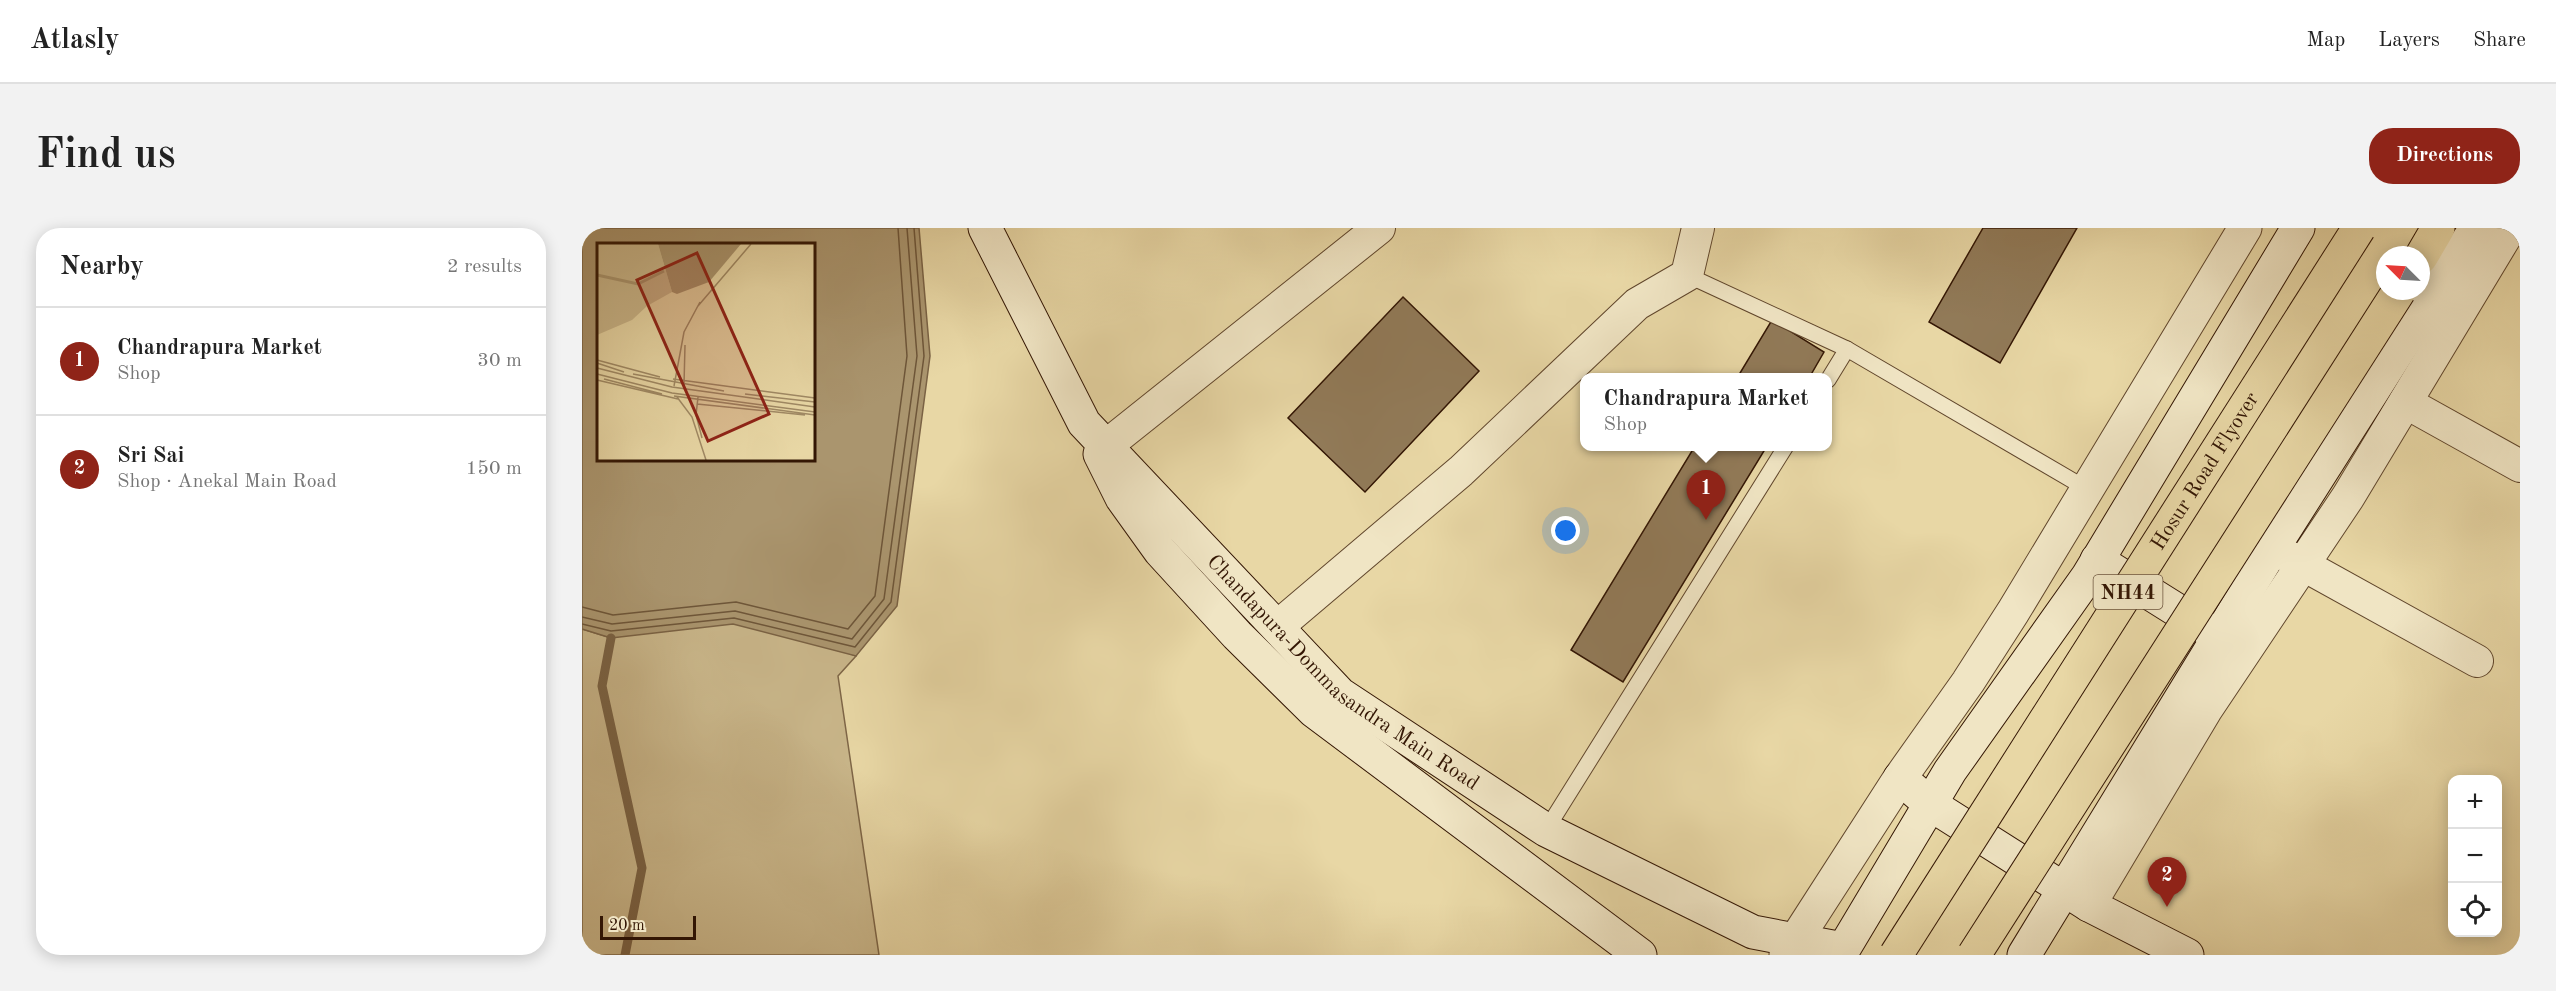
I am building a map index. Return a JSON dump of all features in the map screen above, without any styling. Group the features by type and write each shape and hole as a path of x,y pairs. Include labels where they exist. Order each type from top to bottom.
{"highway":[{"name":"Hosur Road Flyover","path":"1896,955 2359,228"},
{"path":"2427,246 2438,228"},
{"name":"NH44","path":"1974,955 2393,300"}],"main road":[{"name":"Chandapura-Dommasandra Main Road","path":"985,228 1095,434 1340,694 1546,830 1790,948 1841,952"},
{"path":"1790,948 1900,778 1968,682 2245,228"},
{"path":"1841,952 1950,771 2097,560 2298,228"},
{"path":"2077,897 2219,636 2476,228"},
{"path":"2024,955 2077,897 2348,497 2510,228"},
{"path":"1095,434 1122,498 1160,551 1237,635 1314,711 1640,955"},
{"path":"2097,560 2219,636"},
{"path":"1900,778 1930,804 2077,897 2187,955"}],"street":[{"path":"1095,434 1379,228"},
{"path":"1277,627 1461,471 1637,304 1687,275 1698,228"},
{"path":"2405,402 2520,466"},
{"path":"2273,548 2477,661"}],"lane":[{"path":"1687,275 1847,349 2087,489"},
{"path":"1832,373 1847,349"},
{"path":"1546,830 1783,451"}],"shaded area":[{"path":"735,609 856,656 838,676 879,955 582,955 582,629 611,638"}],"water":[{"path":"582,228 919,228 930,356 897,606 856,656 733,624 611,638 582,629"}],"building":[{"path":"1983,228 2077,228 2000,363 1929,322"},
{"path":"1403,297 1479,371 1365,492 1288,418"},
{"path":"1772,320 1824,352 1812,373 1740,373"},
{"path":"1692,451 1764,451 1623,682 1571,650"}],"waterway":[{"path":"611,638 602,686 642,868 625,955"}],"place":[{"name":"Chandrapura Market","path":"1706,520"},
{"name":"Sri Sai","path":"2167,907"}]}
